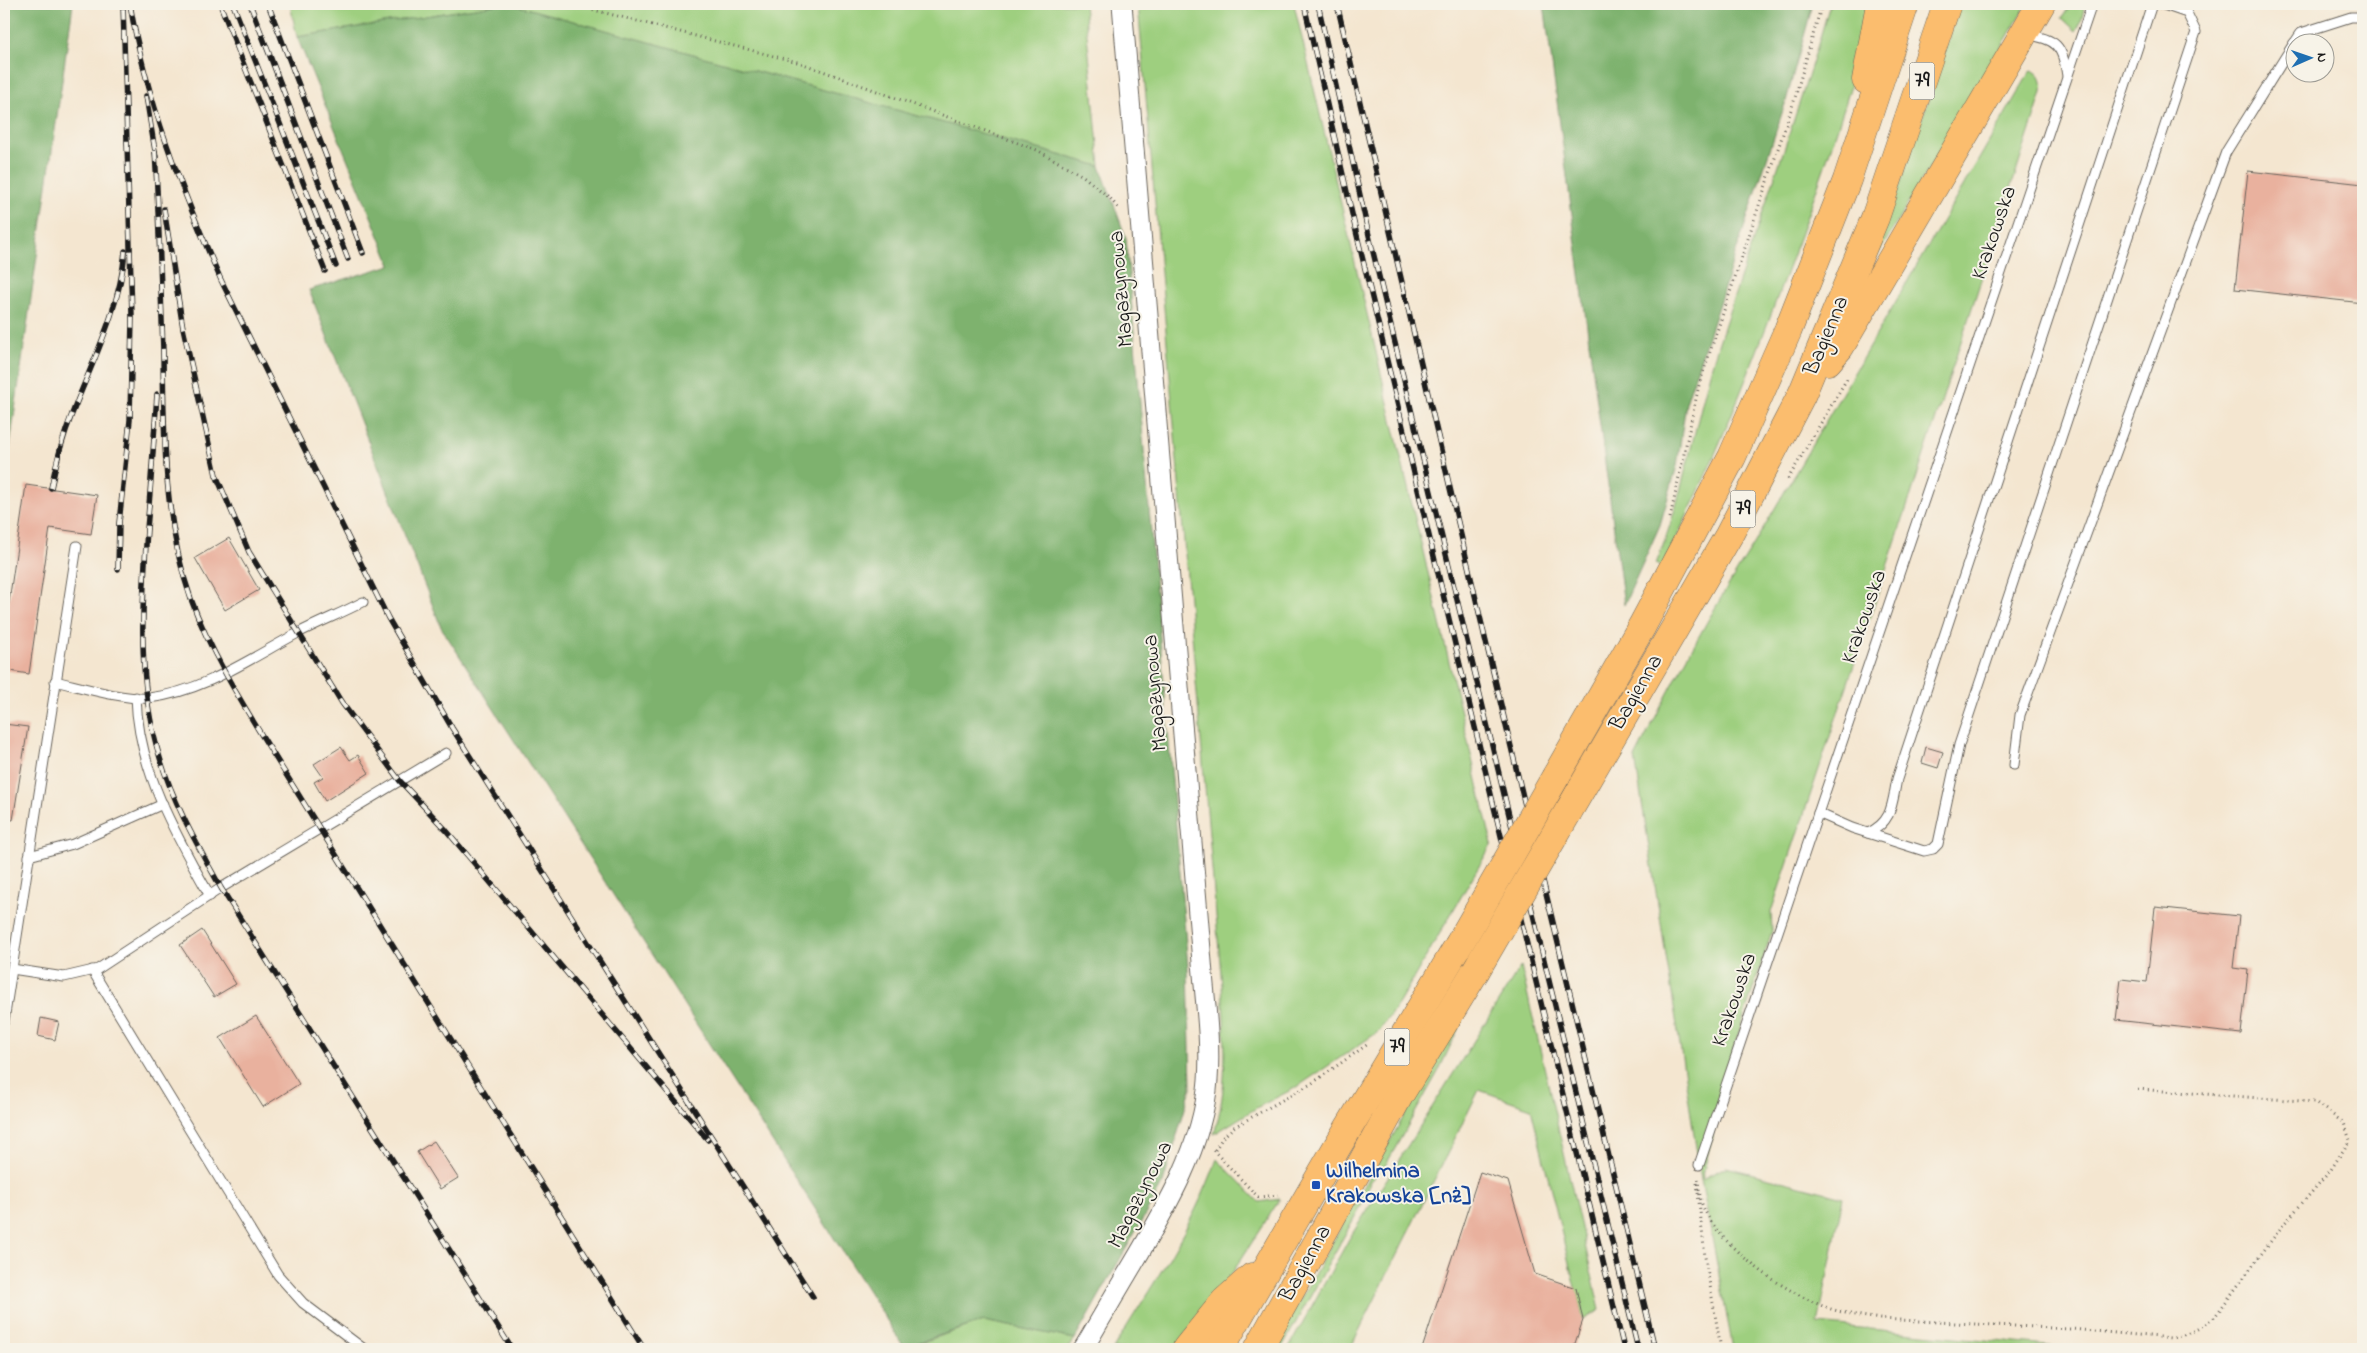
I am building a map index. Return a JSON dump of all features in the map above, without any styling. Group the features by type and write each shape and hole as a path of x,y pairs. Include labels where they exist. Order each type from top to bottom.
{"main road":[{"path":"1847,180 1880,4"},
{"name":"Bagienna","path":"1220,1349 1458,946 1614,675 1732,457 1788,330 1847,180 1905,4"},
{"name":"Bagienna","path":"1258,1349 1399,1096 1475,972 1729,535 1802,394 1875,218 1947,4"},
{"path":"1802,394 1840,347 2041,4"},
{"path":"1186,1349 1224,1302 1269,1264"}],"street":[{"name":"Magazynowa","path":"1083,1349 1153,1232 1176,1187 1192,1148 1204,1107 1209,1056 1202,952 1122,4"}],"lane":[{"name":"Krakowska","path":"1699,1165 2092,4"},
{"path":"1868,833 1878,829 1889,817 1897,779 2152,4"},
{"path":"1818,814 1924,851 1933,849 1938,844 1959,745 2196,32 2187,13 2161,4"},
{"path":"2304,32 2351,17 2363,18"},
{"path":"2023,35 2048,38 2056,44 2065,61 2067,80"},
{"path":"2014,764 2020,715 2222,161 2284,61"},
{"path":"4,1021 76,546"},
{"path":"55,681 147,698 189,690 225,674 299,633 363,602"},
{"path":"136,697 136,725 149,772 176,836 210,896"},
{"path":"12,970 64,976 98,968 210,896 446,753"},
{"path":"29,856 73,844 163,804"},
{"path":"92,970 278,1274 304,1303 364,1349"}],"path":[{"path":"579,4 594,10 801,63 1037,150 1084,176 1110,198 1124,216 1140,226"},
{"path":"1684,462 1693,411 1704,371 1794,101 1822,4"},
{"path":"1785,485 1849,376"},
{"path":"1278,1195 1258,1198 1214,1151 1218,1143 1234,1127 1305,1087 1360,1051"},
{"path":"1699,1165 1698,1181 1703,1208 1714,1225 1751,1263 1802,1296 1827,1307 1850,1314 1880,1319 2071,1328 2171,1338 2178,1337 2199,1330 2213,1319 2283,1226 2330,1171 2350,1140 2344,1123 2315,1102 2136,1089"},
{"path":"1699,1165 1697,1187 1705,1257 1721,1349"}],"green space":[{"path":"4,4 73,4 4,487"},
{"path":"290,4 500,4 297,37"},
{"path":"500,4 511,4 1100,166 1126,238 1188,967 1191,1088 1163,1183 1075,1339 984,1321 904,1347 441,627 309,290 391,265 297,37"},
{"path":"511,4 1084,4 1100,166"},
{"path":"1138,4 1294,4 1492,844 1399,1003 1378,1032 1297,1087 1258,1107 1214,1134 1222,1097 1225,1061 1222,986"},
{"path":"1544,4 1813,4 1786,101 1686,403 1677,466 1660,525 1624,605"},
{"path":"1830,4 1873,4 1856,70 1824,167 1761,341 1698,493 1662,567 1656,564 1683,481 1719,342 1790,131"},
{"path":"1960,4 2027,4 1875,259 1873,258 1907,164"},
{"path":"2071,4 2085,4 2081,22 2076,31 2062,18"},
{"path":"2031,70 2038,74 2042,80 2041,96 1911,495 1771,912 1772,931 1732,1053 1702,1179 1726,1167 1843,1197 1818,1324 2079,1349 1733,1349 1701,1179 1635,758 1677,676 1707,623"},
{"path":"1521,966 1600,1310 1583,1320 1531,1108 1479,1090 1350,1349 1288,1349 1349,1239"},
{"path":"1459,1019 1462,1021 1438,1072 1384,1168 1370,1181 1367,1195 1281,1349 1272,1349"},
{"path":"1217,1159 1259,1202 1280,1199 1218,1295 1173,1349 1113,1349 1183,1233 1196,1209"},
{"path":"984,1321 1075,1339 1067,1349 902,1349"}],"building":[{"path":"2248,171 2363,184 2363,303 2235,289"},
{"path":"26,485 97,495 91,534 50,528 29,674 4,670 4,636"},
{"path":"229,538 259,590 225,610 195,558"},
{"path":"4,724 28,727 13,820 4,819"},
{"path":"341,747 350,760 358,755 369,773 325,801 314,782 323,777 314,764"},
{"path":"1926,747 1943,752 1938,768 1922,763"},
{"path":"2155,907 2239,916 2233,968 2248,970 2241,1034 2116,1020 2121,979 2147,982"},
{"path":"202,930 236,984 214,997 180,945"},
{"path":"256,1016 299,1084 263,1107 220,1038"},
{"path":"41,1018 59,1022 55,1040 38,1036"},
{"path":"434,1141 458,1178 440,1189 417,1152"},
{"path":"1480,1172 1508,1181 1535,1274 1576,1288 1583,1320 1573,1349 1422,1349"}],"railway":[{"path":"118,569 119,523 130,420 132,316 123,4"},
{"path":"130,4 145,75 167,145 207,247 221,280 388,618 452,728 813,1297"},
{"path":"220,4 325,271"},
{"path":"233,4 336,266"},
{"path":"250,4 348,259"},
{"path":"268,4 363,253"},
{"path":"1304,4 1355,227 1624,1349"},
{"path":"1318,4 1367,227 1638,1349"},
{"path":"1337,4 1485,638 1655,1349"},
{"path":"146,96 156,157"},
{"path":"155,151 167,477 175,538 182,569 199,619 228,678 261,734 644,1349"},
{"path":"164,209 183,328 216,475 249,552 342,703 400,781 446,830 708,1140"},
{"path":"51,488 65,433 112,314 118,293 125,251"},
{"path":"157,394 145,558 144,673 153,730 160,758 172,792 187,825 221,888 512,1349"}],"place":[{"name":"Wilhelmina Krakowska [nż]","path":"1316,1185"}]}
